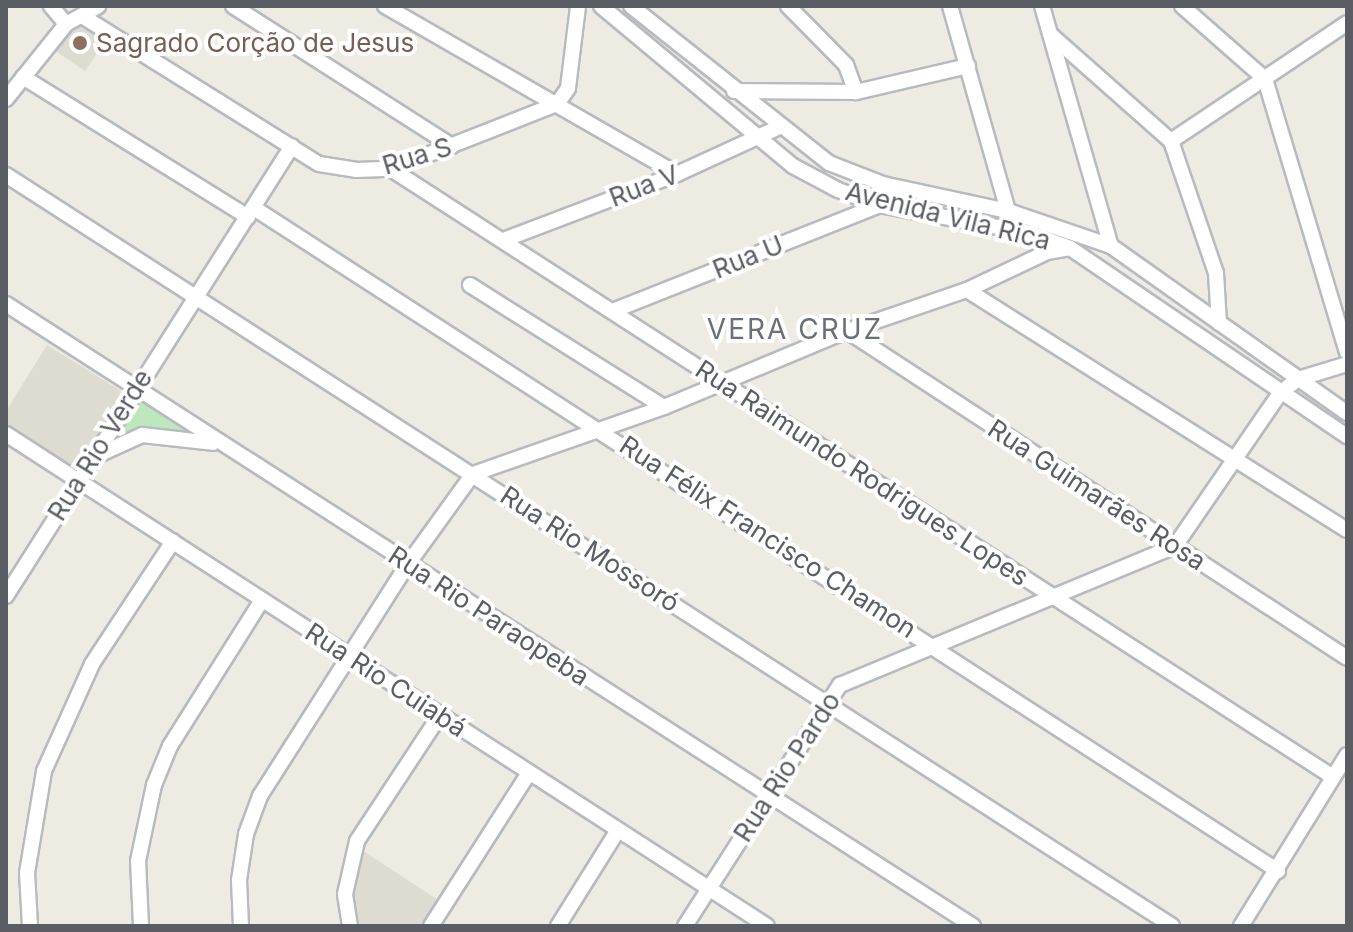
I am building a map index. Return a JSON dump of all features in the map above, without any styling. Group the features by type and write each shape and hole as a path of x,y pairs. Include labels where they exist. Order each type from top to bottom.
{"street":[{"path":"51,6 66,24"},
{"path":"6,99 66,24 100,6 111,31"},
{"path":"233,6 452,146"},
{"path":"385,6 677,174"},
{"path":"557,104 568,88 578,6"},
{"name":"Avenida Vila Rica","path":"601,6 793,166 838,190 880,205 1030,233 1070,248 1347,436"},
{"name":"Avenida Vila Rica","path":"631,6 779,127 850,175 1008,211 1111,246 1347,413"},
{"path":"788,6 846,65 856,92"},
{"path":"1042,6 1111,246"},
{"path":"1185,7 1265,79 1347,352"},
{"path":"947,9 968,66 1008,211"},
{"name":"Rua S","path":"82,16 111,31 319,164 391,169 557,104"},
{"path":"1171,141 1347,23"},
{"path":"1051,35 1171,141 1216,273 1219,323"},
{"path":"734,91 856,92 968,66"},
{"name":"Rua Félix Francisco Chamon","path":"23,77 251,213 598,428 1278,871"},
{"name":"Rua V","path":"506,239 677,174 779,127"},
{"name":"Rua Rio Verde","path":"6,596 292,146"},
{"name":"Rua Raimundo Rodrigues Lopes","path":"391,169 506,239 615,310 718,383 1333,777"},
{"name":"Rua Rio Mossoró","path":"6,175 196,294 1172,926"},
{"name":"Rua U","path":"615,310 880,205"},
{"path":"1030,233 1037,257"},
{"path":"241,926 239,880 246,834 260,796 408,564 473,474 664,407 847,331 967,290 1037,257 1070,248"},
{"path":"470,285 664,407"},
{"path":"967,290 1347,530"},
{"name":"Rua Rio Paraopeba","path":"6,304 973,926"},
{"name":"Rua Guimarães Rosa","path":"847,331 1347,658"},
{"path":"1175,546 1237,461 1281,392 1298,379 1347,364"},
{"name":"Rua Rio Cuiabá","path":"6,434 767,926"},
{"path":"92,459 142,435 221,445"},
{"path":"30,926 27,873 44,771 92,664 173,541"},
{"name":"Rua Rio Pardo","path":"685,926 825,701 854,677 1175,546"},
{"path":"141,926 138,861 154,785 170,746 262,600"},
{"path":"350,926 345,894 357,841 440,715"},
{"path":"1241,926 1278,871 1347,755"},
{"path":"431,926 529,773"},
{"path":"558,926 618,830"}],"shaded area":[{"name":"Sagrado Corção de Jesus","path":"75,21 107,39 85,71 51,48"},
{"path":"47,345 126,394 77,474 6,429 6,411"},
{"path":"362,850 441,902 424,926 355,926 349,894"}],"green space":[{"path":"139,393 207,438 173,432 106,446"}],"place":[{"name":"Sagrado Corção de Jesus","path":"80,43"}],"district":[{"name":"VERA CRUZ","path":"795,329"}]}
